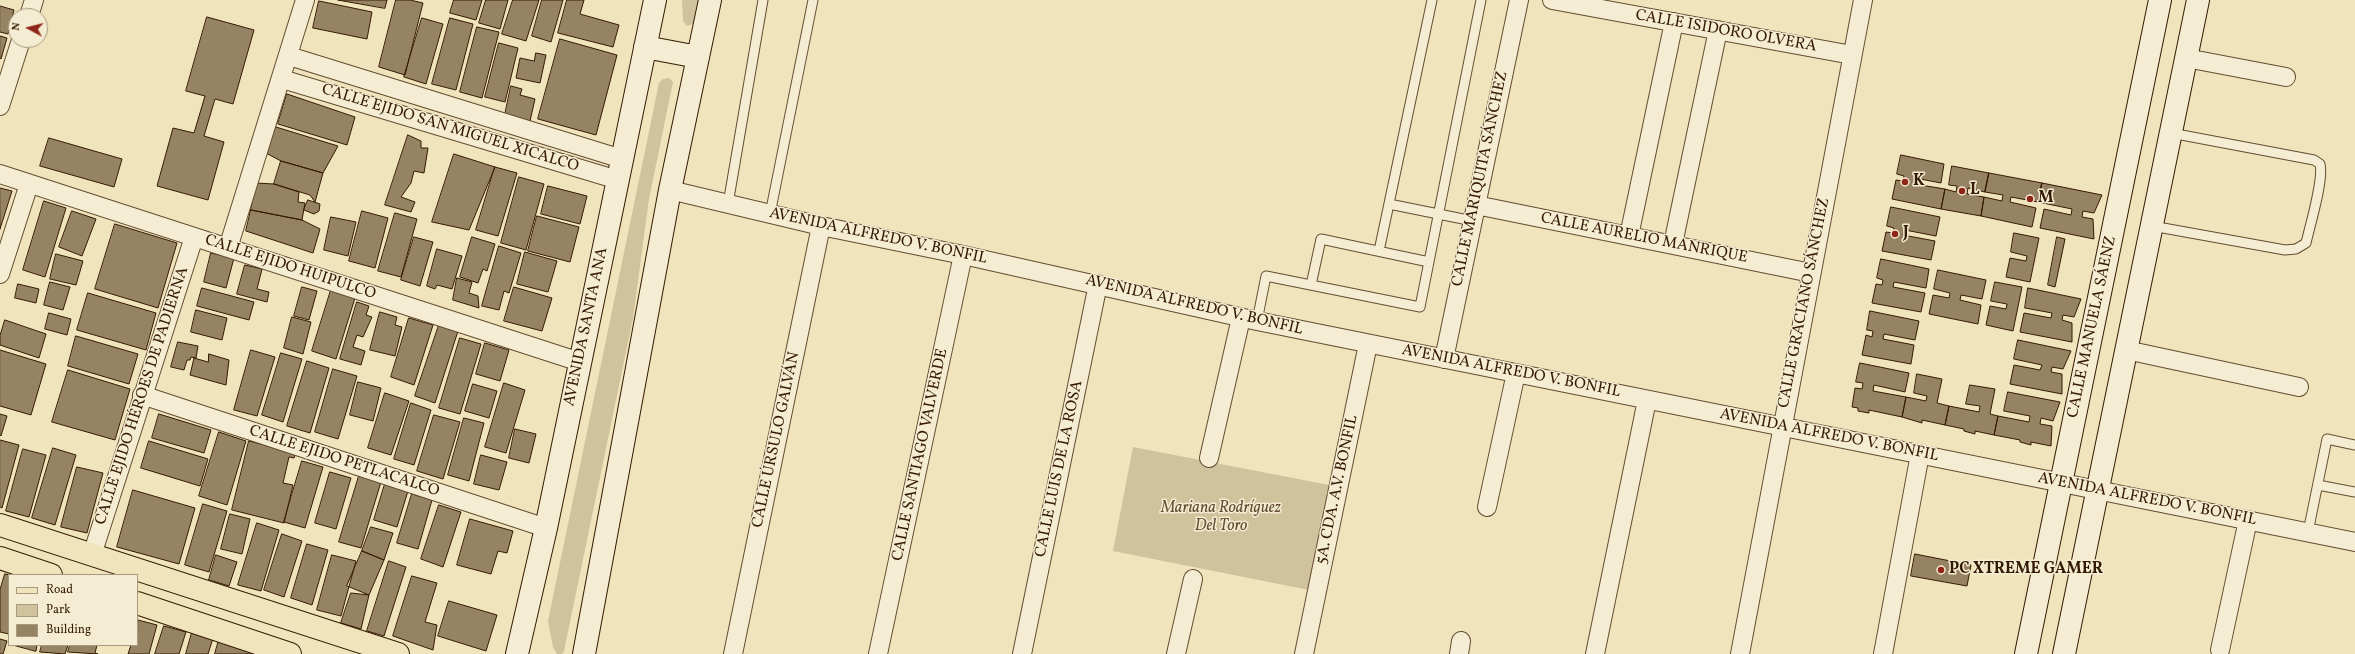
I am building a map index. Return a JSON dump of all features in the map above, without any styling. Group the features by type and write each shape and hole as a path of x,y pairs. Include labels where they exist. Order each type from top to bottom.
{"main road":[{"name":"AVENIDA SANTA ANA","path":"517,654 546,528 655,0"},
{"path":"584,654 670,190 710,0"},
{"name":"CALLE MANUELA SÁENZ","path":"2026,654 2160,0"},
{"path":"2064,654 2198,0"},
{"path":"645,47 698,57"},
{"path":"0,525 398,654"},
{"path":"0,558 48,574"},
{"path":"138,603 290,654"}],"street":[{"path":"228,248 282,79 305,0"},
{"name":"CALLE MARIQUITA SÁNCHEZ","path":"1444,359 1518,0"},
{"name":"CALLE ISIDORO OLVERA","path":"1552,0 1852,55"},
{"name":"CALLE GRACIANO SÁNCHEZ","path":"1740,654 1863,0"},
{"path":"1629,236 1674,22"},
{"path":"1673,244 1718,30"},
{"path":"0,106 18,48"},
{"name":"CALLE EJIDO SAN MIGUEL XICALCO","path":"289,56 622,159"},
{"path":"2186,58 2286,78"},
{"name":"CALLE EJIDO SAN MIGUEL XICALCO","path":"282,79 618,180"},
{"name":"CALLE EJIDO HUIPULCO","path":"0,174 580,362"},
{"path":"0,274 29,184"},
{"name":"AVENIDA ALFREDO V. BONFIL","path":"670,190 821,226 1098,284 1249,319 1368,344 2355,542"},
{"name":"CALLE AURELIO MANRIQUE","path":"1474,213 1629,236 1811,273"},
{"name":"CALLE ÚRSULO GALVÁN","path":"734,654 821,226"},
{"name":"CALLE EJIDO HÉROES DE PADIERNA","path":"92,555 142,395 194,238"},
{"name":"CALLE SANTIAGO VALVERDE","path":"878,654 963,255"},
{"name":"CALLE LUIS DE LA ROSA","path":"1022,654 1098,284"},
{"path":"1209,458 1249,319"},
{"name":"5A. CDA. A.V. BONFIL","path":"1304,654 1368,344"},
{"path":"2126,350 2299,387"},
{"path":"1487,507 1516,373"},
{"name":"CALLE EJIDO PETLACALCO","path":"142,395 546,528"},
{"path":"1595,654 1647,400"},
{"path":"1883,654 1920,454"},
{"path":"2220,650 2248,520"},
{"path":"1176,654 1193,579"}],"lane":[{"path":"728,204 763,0"},
{"path":"770,214 813,0"},
{"path":"1379,251 1432,0"},
{"path":"1249,319 1266,276 1420,307 1481,0"},
{"path":"2152,226 2285,250 2296,249 2306,243 2322,170 2320,164 2314,160 2171,133"},
{"path":"1389,204 1438,214 1474,213"},
{"path":"1311,285 1321,239 1428,262"},
{"path":"2308,532 2327,439 2355,445"},
{"path":"2318,485 2355,492"}],"green space":[{"path":"682,0 698,0 693,24 687,26 683,21"},
{"path":"669,78 673,82 649,199 633,318 564,651 562,654 557,654 553,647 548,621 659,83 663,79"},
{"name":"Mariana Rodríguez Del Toro","path":"1133,447 1329,485 1309,590 1113,551"}],"building":[{"path":"338,0 387,0 385,8"},
{"path":"396,0 410,0 423,3 405,75 379,67"},
{"path":"454,0 482,0 476,20 450,13"},
{"path":"486,0 508,0 500,29 479,23"},
{"path":"513,0 539,0 526,41 502,34"},
{"path":"542,0 563,0 551,42 532,36"},
{"path":"567,0 584,0 580,14 619,25 613,47 558,33"},
{"path":"319,1 372,12 367,39 313,28"},
{"path":"0,6 8,8 8,34 0,32"},
{"path":"207,17 254,30 233,104 215,99 204,136 224,142 208,200 157,186 173,128 194,133 205,96 186,91"},
{"path":"422,18 443,24 426,84 404,77"},
{"path":"450,18 473,24 456,90 432,84"},
{"path":"477,27 499,32 482,98 460,92"},
{"path":"0,36 7,38 1,59 0,58"},
{"path":"560,39 617,55 596,135 538,119"},
{"path":"499,43 518,48 505,102 485,97"},
{"path":"536,53 546,55 540,83 516,78 520,58 534,61"},
{"path":"511,86 522,89 520,95 535,99 530,121 505,115"},
{"path":"287,94 355,117 347,145 278,124"},
{"path":"276,127 338,146 323,173 281,161 264,152"},
{"path":"408,135 421,141 421,148 428,148 424,173 414,171 411,183 401,197 415,202 411,212 385,205"},
{"path":"49,138 122,159 114,187 40,166"},
{"path":"454,154 495,167 469,230 432,222"},
{"name":"K","path":"1901,155 1944,164 1941,183 1915,178 1914,184 1945,189 1941,209 1892,199 1896,180 1903,181 1904,176 1897,174"},
{"path":"281,161 323,173 315,202 310,195 274,184"},
{"name":"L","path":"1952,166 1989,173 1985,192 1968,188 1967,194 1984,197 1981,216 1941,209 1945,189 1956,192 1957,186 1949,185"},
{"path":"495,167 517,173 498,236 476,230"},
{"name":"M","path":"1989,173 2042,183 2038,202 2011,197 2010,202 2036,208 2032,227 1981,216 1984,197 2002,201 2003,195 1985,192"},
{"path":"519,177 544,184 526,250 501,243"},
{"path":"256,183 274,184 299,192 298,202 305,203 302,220 251,210"},
{"path":"2042,183 2102,195 2094,213 2083,211 2082,217 2093,219 2094,239 2040,228 2044,209 2071,215 2072,209 2038,202"},
{"path":"548,186 587,196 580,224 541,214"},
{"path":"0,188 12,191 0,229"},
{"path":"308,200 320,204 319,211 314,214 304,210"},
{"path":"44,201 66,208 45,277 23,270"},
{"name":"J","path":"1891,207 1940,217 1936,236 1905,230 1903,235 1935,241 1931,260 1882,251 1886,232 1893,233 1894,228 1887,226"},
{"path":"251,210 302,220 320,229 313,253 246,231"},
{"path":"72,211 96,219 82,256 59,247"},
{"path":"362,211 388,218 375,268 349,261"},
{"path":"395,213 417,219 401,277 378,271"},
{"path":"537,216 579,227 570,262 528,251"},
{"path":"331,217 356,222 348,256 324,250"},
{"path":"115,224 177,243 158,308 95,289"},
{"path":"2014,233 2039,238 2030,282 2006,277 2010,258 2026,261 2027,256 2011,252"},
{"path":"414,237 433,242 420,286 401,280"},
{"path":"472,237 495,244 487,271 483,269 478,283 460,277"},
{"path":"2057,237 2065,239 2055,287 2048,285"},
{"path":"499,246 521,253 509,293 504,291 499,310 482,306"},
{"path":"437,249 462,256 452,289 437,285 435,289 427,286"},
{"path":"525,252 557,261 548,292 517,284"},
{"path":"211,253 234,258 226,288 204,282"},
{"path":"56,254 83,261 76,285 50,279"},
{"path":"1881,259 1929,269 1926,288 1894,282 1893,287 1925,293 1921,312 1872,303 1876,284 1882,285 1883,280 1877,278"},
{"path":"245,265 262,269 257,289 269,292 267,302 237,294"},
{"path":"1938,270 1986,280 1982,299 1961,295 1960,300 1981,305 1978,324 1929,314 1933,295 1949,298 1950,293 1934,289"},
{"path":"457,278 472,282 469,293 478,296 479,308 453,300"},
{"path":"50,282 70,287 63,310 44,305"},
{"path":"1995,282 2022,287 2013,331 1986,325 1990,306 2006,309 2007,304 1991,301"},
{"path":"18,284 39,289 36,303 15,298"},
{"path":"302,287 317,291 309,320 294,316"},
{"path":"514,287 552,298 542,331 504,321"},
{"path":"202,288 254,302 249,320 197,306"},
{"path":"2028,288 2081,299 2074,317 2063,315 2062,320 2072,323 2072,342 2020,332 2024,313 2051,318 2052,313 2025,308"},
{"path":"331,290 355,298 336,359 312,351"},
{"path":"88,293 156,313 146,350 77,330"},
{"path":"357,302 369,306 366,315 372,317 363,337 357,335 353,347 365,351 361,365 340,359"},
{"path":"196,310 227,318 222,340 191,332"},
{"path":"1870,311 1919,321 1915,340 1884,334 1883,339 1914,345 1911,364 1862,355 1866,335 1872,337 1873,331 1867,330"},
{"path":"380,312 397,317 395,325 402,327 395,356 370,350"},
{"path":"49,313 71,319 67,335 45,329"},
{"path":"292,317 311,322 303,354 284,348"},
{"path":"409,318 433,325 414,385 391,377"},
{"path":"5,320 46,334 39,358 0,345 0,336"},
{"path":"439,325 458,331 435,403 415,396"},
{"path":"76,336 138,354 129,384 68,366"},
{"path":"460,338 481,344 460,414 439,408"},
{"path":"2018,340 2071,351 2063,369 2052,367 2051,372 2062,374 2062,394 2010,384 2014,365 2040,370 2042,365 2014,359"},
{"path":"178,342 198,346 196,358 191,357 190,360 187,360 184,370 171,367"},
{"path":"485,343 509,350 500,381 476,374"},
{"path":"0,350 46,364 31,415 0,406"},
{"path":"251,350 275,357 257,416 234,410"},
{"path":"281,353 302,359 283,422 262,415"},
{"path":"209,354 229,360 226,385 190,375 194,358 208,362"},
{"path":"307,361 329,368 310,433 287,426"},
{"path":"1860,363 1909,373 1905,392 1874,385 1873,391 1906,397 1902,417 1869,410 1869,413 1858,411 1858,408 1852,407 1855,388 1862,389 1863,383 1856,382"},
{"path":"333,369 357,376 338,439 315,432"},
{"path":"68,370 130,389 115,440 52,422"},
{"path":"1917,374 1942,379 1937,403 1949,406 1945,425 1922,420 1922,423 1902,417 1906,397 1926,401 1927,396 1914,393"},
{"path":"358,382 381,388 373,421 350,415"},
{"path":"504,383 525,390 506,453 485,447"},
{"path":"473,384 497,391 489,418 465,411"},
{"path":"1970,385 1995,389 1990,414 1998,416 1994,435 1975,431 1975,434 1964,431 1964,429 1945,425 1949,406 1979,412 1980,406 1966,404"},
{"path":"2008,392 2060,402 2053,421 2041,418 2040,424 2052,426 2051,446 2031,442 2031,445 2020,442 2020,440 1994,435 1998,416 2029,422 2030,416 2004,411"},
{"path":"385,393 409,401 391,455 368,448"},
{"path":"411,403 431,410 414,465 394,459"},
{"path":"0,414 7,416 1,436 0,435"},
{"path":"159,414 211,430 204,453 152,438"},
{"path":"434,415 460,422 443,479 417,471"},
{"path":"464,418 484,423 469,481 448,475"},
{"path":"515,429 536,434 529,463 509,458"},
{"path":"219,432 246,441 227,505 199,496"},
{"path":"0,440 19,445 2,508 0,507"},
{"path":"149,441 208,459 200,486 141,468"},
{"path":"249,441 296,453 294,458 289,457 283,483 293,485 284,523 232,510"},
{"path":"53,448 76,455 55,525 32,518"},
{"path":"23,449 46,455 29,517 6,511"},
{"path":"481,455 507,462 499,490 474,484"},
{"path":"302,461 323,467 305,528 284,522"},
{"path":"77,467 103,473 87,533 61,527"},
{"path":"330,472 351,478 336,529 315,523"},
{"path":"359,476 381,482 361,548 339,542"},
{"path":"385,484 408,491 397,527 374,520"},
{"path":"133,490 195,508 179,564 117,547"},
{"path":"412,494 432,500 418,549 397,543"},
{"path":"203,504 227,511 209,572 185,565"},
{"path":"439,505 461,512 443,567 421,559"},
{"path":"230,514 250,519 242,554 221,549"},
{"path":"470,519 513,531 507,553 498,551 491,574 457,565"},
{"path":"257,523 279,530 261,591 238,585"},
{"path":"371,527 393,533 384,560 362,551"},
{"path":"282,534 302,541 284,597 264,590"},
{"path":"307,544 328,550 312,605 291,598"},
{"path":"362,551 384,560 369,595 347,586"},
{"name":"PC XTREME GAMER","path":"1915,554 1971,565 1967,586 1911,576"},
{"path":"216,555 237,562 229,586 209,580"},
{"path":"332,555 356,561 341,616 317,610"},
{"path":"389,561 406,567 384,636 367,631"},
{"path":"5,574 8,575 8,634 0,632 0,590"},
{"path":"412,576 437,583 425,622 437,625 433,650 393,636"},
{"path":"351,593 369,595 361,629 341,623"},
{"path":"449,601 497,615 486,651 438,636"},
{"path":"138,620 157,625 149,654 128,654 131,646 138,646"},
{"path":"164,626 186,632 179,654 155,654"},
{"path":"193,629 214,635 208,654 186,654"},
{"path":"220,636 286,654 215,654"},
{"path":"0,639 7,641 3,654 0,654"},
{"path":"17,646 37,646 36,651"},
{"path":"42,646 68,646 65,654 40,652"},
{"path":"70,646 97,646 95,653 98,654 68,652"}],"place":[{"name":"K","path":"1905,182"},
{"name":"L","path":"1962,191"},
{"name":"M","path":"2030,199"},
{"name":"J","path":"1895,234"},
{"name":"PC XTREME GAMER","path":"1941,570"}]}
